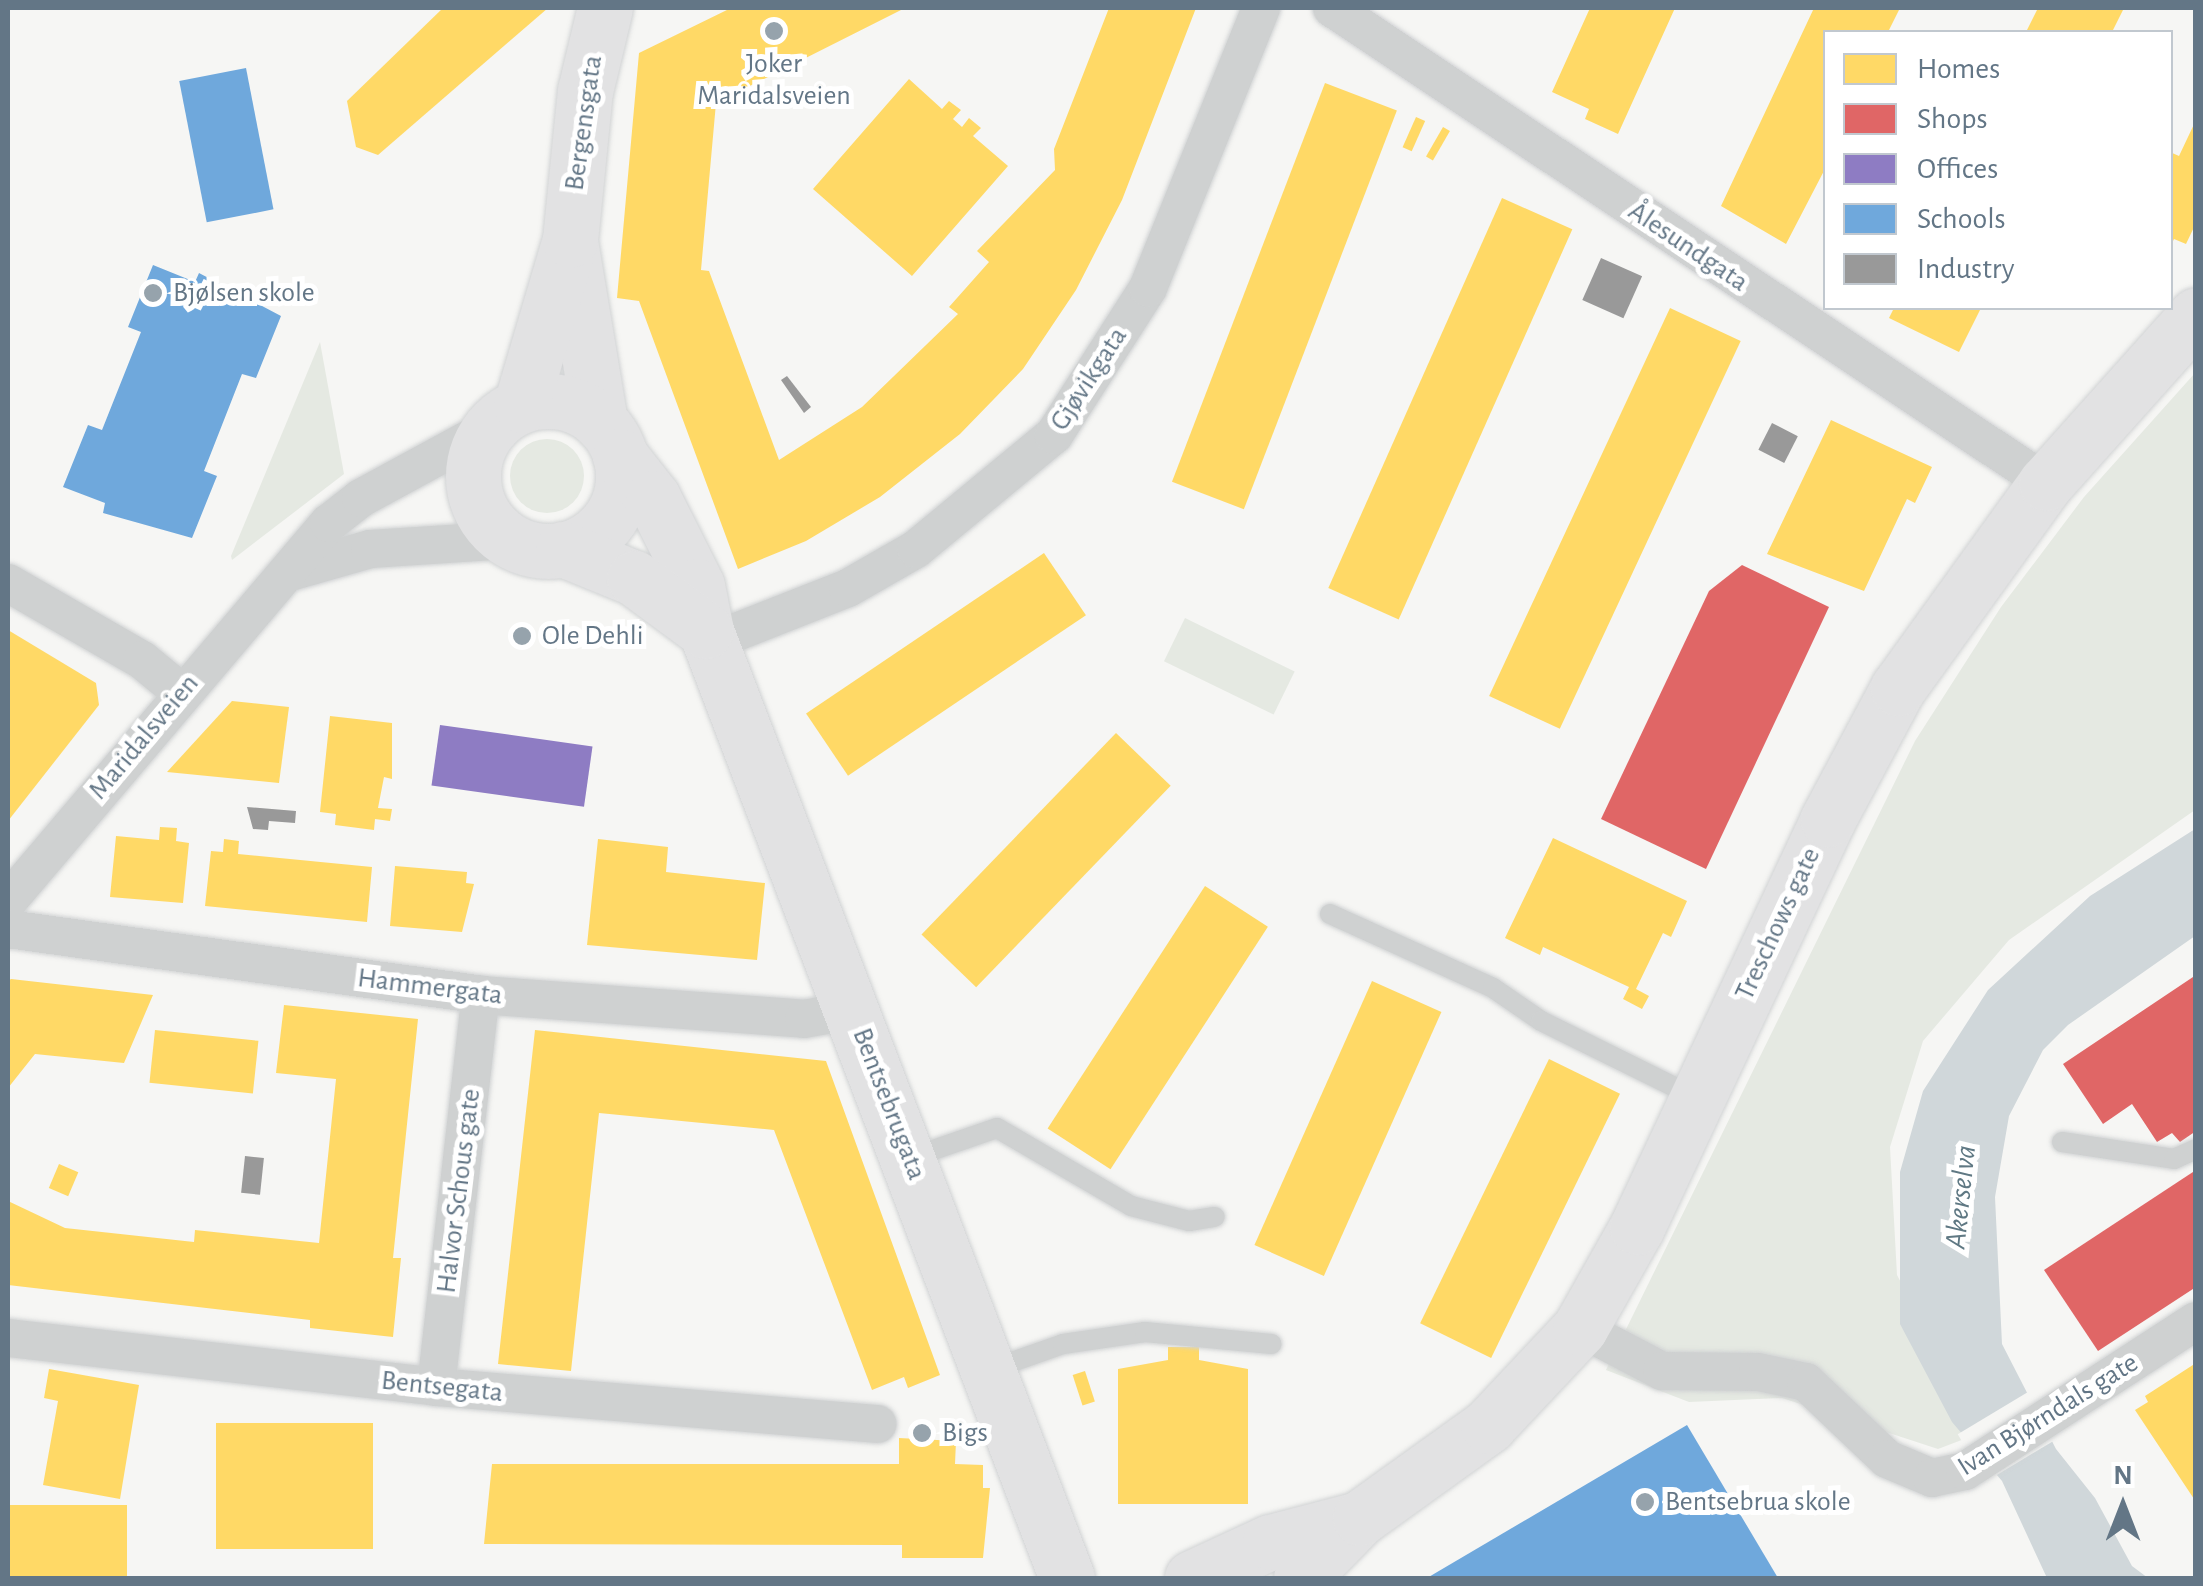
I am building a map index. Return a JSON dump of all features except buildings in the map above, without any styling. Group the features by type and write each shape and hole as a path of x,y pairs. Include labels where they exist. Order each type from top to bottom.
{"street":[{"name":"Bergensgata","path":"505,417 570,240 585,90 605,8"},
{"name":"Gjøvikgata","path":"708,636 820,601 916,550 1054,435 1148,288 1261,8"},
{"name":"Ålesundgata","path":"1332,8 2046,482"},
{"name":"Bergensgata","path":"570,240 610,439"},
{"name":"Treschows gate","path":"1301,1578 1360,1518 1488,1426 1580,1328 1697,1097 1870,738 1946,613 2046,482 2196,315"},
{"path":"563,550 607,522 622,491 610,439 563,402 505,417 478,447 473,489 486,518 508,540 525,548 563,550 634,578 708,636"},
{"name":"Maridalsveien","path":"8,901 283,575 361,498 505,417"},
{"name":"Bentsebrugata","path":"610,439 653,498 698,586 708,636 854,1010 1067,1578"},
{"name":"Maridalsveien","path":"283,575 338,554 508,540"},
{"path":"8,583 142,660 181,692"},
{"name":"Hammergata","path":"8,928 481,995 804,1020 854,1010"},
{"name":"Halvor Schous gate","path":"436,1387 481,995"},
{"name":"Ivan Bjørndals gate","path":"1580,1328 1662,1371 1776,1373 1806,1382 1887,1459 1918,1476 1949,1477 1974,1465 2196,1322"},
{"name":"Bentsegata","path":"8,1338 436,1387 877,1424"},
{"name":"Treschows gate","path":"1192,1578 1270,1542 1360,1518"}],"lane":[{"path":"1330,914 1494,988 1541,1021 1697,1097"},
{"path":"910,1158 996,1128 1131,1206 1177,1219 1215,1217"},
{"path":"2062,1142 2174,1160 2196,1148"},
{"path":"990,1369 1063,1344 1146,1332 1271,1344"}],"shaded area":[{"path":"320,342 344,474 232,560 231,556"},
{"path":"2195,373 2195,810 2009,940 1923,1041 1890,1147 1897,1275 1980,1433 1938,1449 1782,1398 1689,1402 1606,1370 1915,741 2001,607 2084,497"},
{"path":"547,439 573,450 584,476 573,502 547,513 521,502 510,476 521,450"},
{"path":"1185,618 1295,671 1274,715 1164,661"}],"water":[{"name":"Akerselva","path":"2195,829 2195,936 2068,1025 2043,1050 2009,1116 1995,1197 2002,1344 2056,1449 2095,1498 2132,1566 2148,1578 2047,1578 2002,1481 1952,1422 1900,1324 1900,1172 1923,1091 1988,990 2090,896"}],"pier":[{"path":"2028,1392 2056,1439 1986,1481 1958,1434"}],"place":[{"name":"Joker Maridalsveien","path":"774,31"},
{"name":"Bjølsen skole","path":"153,293"},
{"name":"Ole Dehli","path":"522,636"},
{"name":"Bigs","path":"922,1433"},
{"name":"Bentsebrua skole","path":"1645,1502"}]}
